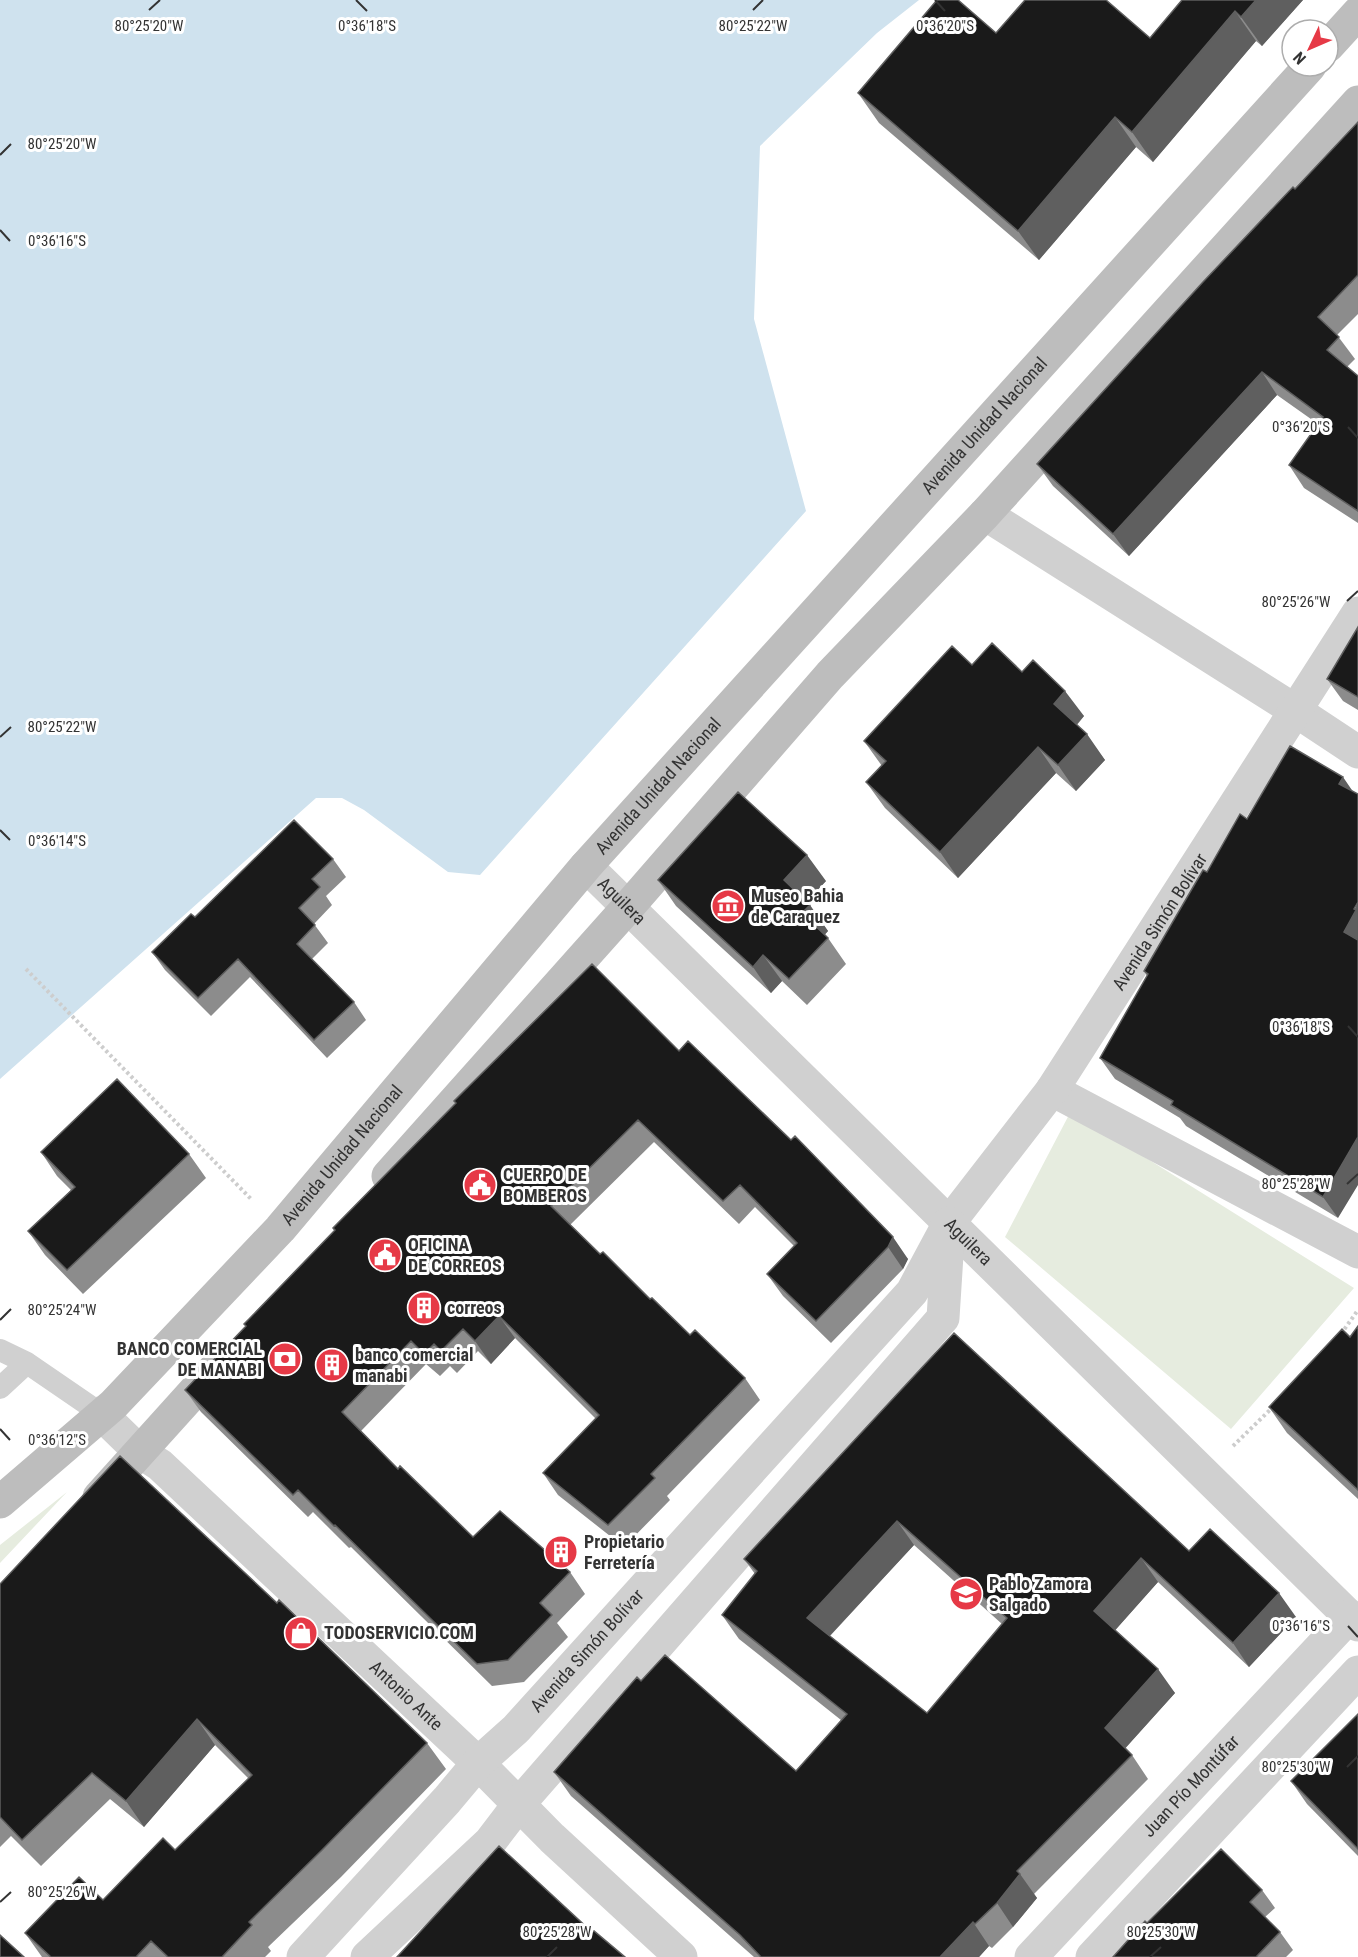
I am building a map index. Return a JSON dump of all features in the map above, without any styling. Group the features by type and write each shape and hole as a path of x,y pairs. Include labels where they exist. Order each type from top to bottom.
{"main road":[{"path":"1340,33 1358,13"},
{"name":"Avenida Unidad Nacional","path":"0,1502 100,1413 113,1405 280,1229 586,866 1299,78"},
{"path":"366,1200 629,906 830,675 985,514 1358,102"},
{"path":"81,1517 238,1342"}],"street":[{"path":"985,514 1358,752"},
{"name":"Avenida Simón Bolívar","path":"303,1957 478,1763 516,1729 912,1292 949,1223 1052,1090 1358,613"},
{"name":"Aguilera","path":"586,866 1354,1621"},
{"path":"1052,1090 1358,1252"},
{"path":"367,1957 490,1842 519,1804 943,1318 949,1223"},
{"name":"Antonio Ante","path":"100,1413 140,1452 160,1465 478,1763 552,1838 681,1957"},
{"name":"Juan Pío Montúfar","path":"1031,1957 1354,1621"},
{"path":"1092,1957 1358,1672"}],"lane":[{"path":"0,1350 27,1364 100,1413"},
{"path":"0,1388 27,1364"}],"path":[{"path":"26,969 280,1229"},
{"path":"1339,1337 1358,1310"},
{"path":"1204,1474 1277,1403"}],"shaded area":[{"path":"1071,1111 1354,1288 1231,1429 1005,1237"},
{"path":"67,1492 0,1563 0,1545"}],"water":[{"path":"0,0 919,0 877,33 760,146 754,319 806,511 480,875 448,872 364,810 342,798 316,798 0,1079"}],"building":[{"path":"937,0 958,0 996,33 1025,0 1106,0 1150,38 1182,0 1256,0 1241,17 1235,11 1132,132 1115,117 1018,231 858,93"},
{"path":"1358,122 1358,275 1318,317 1339,337 1327,350 1358,376 1358,511 1289,465 1323,417 1262,372 1113,534 1037,464 1203,282"},
{"path":"1358,627 1358,697 1327,679"},
{"path":"992,643 1022,672 1033,660 1065,691 1054,704 1087,734 1058,765 1038,747 940,852 866,782 886,761 864,741 952,646 972,665"},
{"path":"1290,746 1343,777 1339,784 1358,794 1358,902 1344,932 1358,940 1358,1137 1323,1197 1171,1105 1173,1101 1100,1058 1148,974 1144,971 1203,870 1207,872 1240,814 1247,819"},
{"path":"738,792 807,855 784,880 810,905 802,913 828,938 789,979 763,955 753,967 658,880"},
{"path":"294,820 333,859 312,879 320,887 299,908 315,925 297,944 354,1002 314,1040 238,959 198,998 152,952 191,914 195,917"},
{"path":"592,964 679,1051 688,1041 791,1140 795,1136 893,1237 888,1247 816,1321 767,1274 797,1243 740,1185 723,1201 638,1120 551,1206 600,1254 603,1252 690,1335 695,1330 745,1378 651,1474 655,1478 608,1525 543,1473 599,1415 499,1316 475,1341 463,1329 441,1351 434,1344 424,1354 411,1341 342,1412 398,1469 400,1466 473,1537 500,1511 570,1572 540,1603 552,1615 508,1660 477,1664 298,1490 293,1495 185,1390 246,1326 244,1324 335,1230 333,1228 456,1103 454,1101"},
{"path":"117,1079 189,1154 67,1270 28,1231 75,1187 41,1152"},
{"path":"1358,1326 1358,1490 1269,1407 1342,1329 1350,1337"},
{"path":"954,1333 1189,1551 1210,1529 1279,1593 1233,1643 1141,1558 1094,1611 1158,1669 1105,1728 1132,1755 1017,1871 1020,1874 997,1903 975,1924 973,1922 940,1957 761,1957 740,1935 554,1772 637,1677 641,1681 665,1655 796,1771 847,1714 722,1615 757,1571 744,1559","holes":["897,1521 1007,1618 927,1713 807,1618"]},
{"path":"120,1456 277,1603 279,1600 427,1743 249,1922 252,1925 222,1957 168,1957 151,1941 136,1957 51,1957 25,1933 79,1877 103,1900 163,1838 175,1850 252,1775 197,1719 126,1801 92,1773 22,1840 0,1817 0,1584"},
{"path":"1358,1714 1358,1849 1291,1781"},
{"path":"499,1846 592,1932 594,1931 625,1957 397,1957"},
{"path":"1221,1849 1262,1890 1250,1902 1280,1932 1256,1957 1113,1957 1145,1921 1147,1923"},
{"path":"0,1935 24,1957 0,1957"}],"place":[{"name":"Museo Bahia de Caraquez","path":"728,906"},
{"name":"CUERPO DE BOMBEROS","path":"480,1185"},
{"name":"OFICINA DE CORREOS","path":"385,1255"},
{"name":"correos","path":"424,1308"},
{"name":"BANCO COMERCIAL DE MANABI","path":"285,1359"},
{"name":"banco comercial manabi","path":"332,1365"},
{"name":"Propietario Ferretería","path":"561,1552"},
{"name":"Pablo Zamora Salgado","path":"966,1594"},
{"name":"TODOSERVICIO.COM","path":"301,1633"}]}
